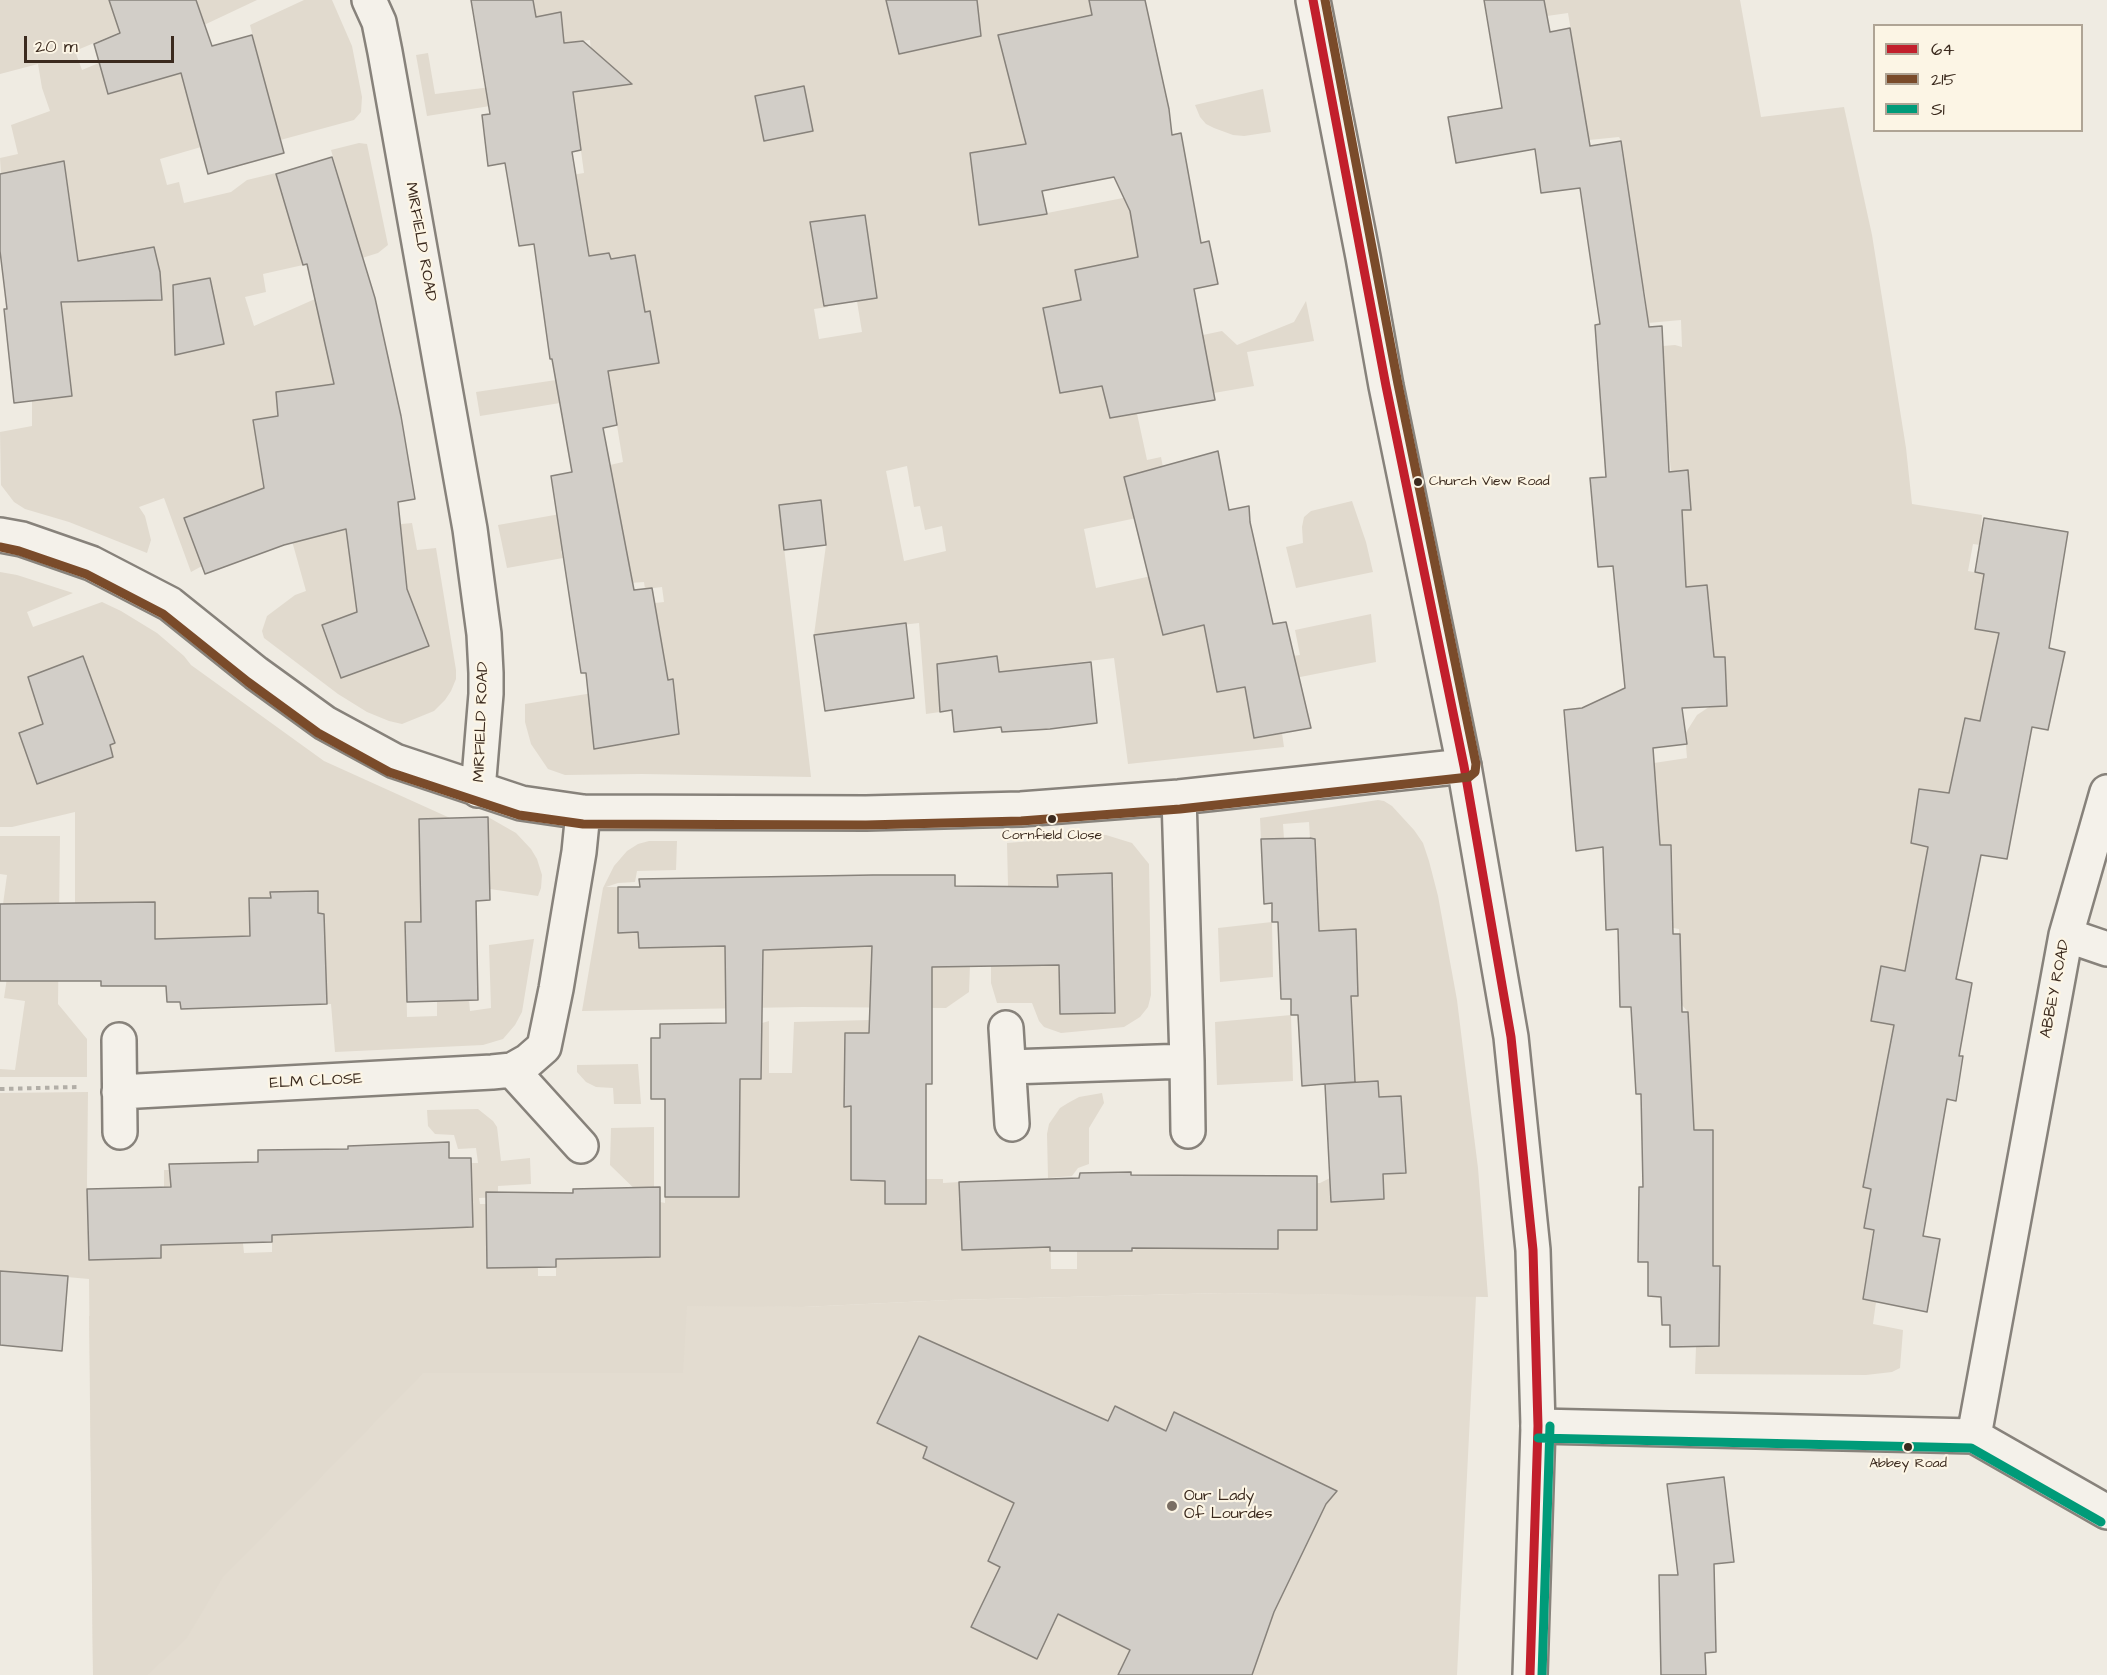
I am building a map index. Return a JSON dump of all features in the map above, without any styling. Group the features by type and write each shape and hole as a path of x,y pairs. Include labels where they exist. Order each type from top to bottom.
{"street":[{"name":"MIRFIELD ROAD","path":"369,0 380,22 470,530 484,634 486,673 478,790 521,803 582,812 866,813 996,810 1179,797 1464,766"},
{"path":"1312,0 1386,386 1464,766 1512,1049 1533,1250 1538,1426 1530,1675"},
{"path":"0,535 59,551 117,575 170,604 256,673 325,723 395,761 478,790"},
{"name":"ABBEY ROAD","path":"1974,1436 2066,935 2107,792"},
{"path":"1179,797 1188,1131"},
{"path":"581,1146 512,1070 528,1061 544,1047 566,930 582,812"},
{"path":"2066,935 2107,950"},
{"path":"1006,1028 1012,1124"},
{"path":"119,1040 120,1132"},
{"path":"1009,1067 1187,1061"},
{"name":"ELM CLOSE","path":"119,1092 512,1070"},
{"path":"1538,1426 1974,1436 2107,1512"}],"path":[{"path":"0,1089 97,1086 119,1092"}],"shaded area":[{"path":"0,0 109,0 120,32 75,51 82,70 118,55 101,69 109,94 142,85 195,51 201,147 160,159 167,185 179,182 184,203 231,192 247,180 276,173 303,265 263,274 266,292 245,297 254,326 315,299 335,388 299,541 341,530 412,523 417,550 436,548 456,679 445,700 434,711 402,724 367,712 338,694 264,638 262,631 267,616 295,595 306,591 292,541 272,485 185,518 202,566 191,572 164,498 139,507 145,516 151,540 147,553 69,522 25,509 14,502 1,485 0,432 32,426 32,401 72,395 61,303 161,300 159,268 154,247 61,264 54,217 72,213 65,168 47,171 46,165 1,174 0,158 18,154 11,125 50,111 42,88 38,64 0,74","holes":["408,593 428,647 383,662 322,625"]},
{"path":"196,0 257,0 204,25"},
{"path":"304,0 332,0 352,46 362,97 361,112 354,120 273,142 264,79 250,25"},
{"path":"533,0 1089,0 1147,15 1152,31 1134,34 997,198 1002,222 1128,197 1138,257 1076,270 1084,315 1133,395 1147,460 1161,457 1164,473 1189,507 1084,529 1096,588 1202,565 1245,687 1254,737 1282,733 1284,747 1128,764 1114,658 999,672 996,656 937,664 940,712 926,714 919,623 814,635 826,545 821,500 779,505 811,777 565,775 548,769 531,744 525,722 525,704 648,684 655,603 664,602 662,587 645,589 644,582 630,583 610,465 623,462 608,371 659,363 650,311 627,315 640,286 635,255 611,259 609,253 589,256 579,193 527,202 523,183 584,173 573,92 591,53 590,40 564,43 561,12 476,30 535,12","holes":["852,271 862,332 819,339 814,309 828,307 822,276","907,466 914,507 920,506 925,530 942,526 946,551 904,561 886,471"]},
{"path":"1544,0 1740,0 1761,117 1844,107 1872,235 1906,448 1912,504 1982,515 1980,545 1973,544 1968,571 1996,576 1990,609 1978,607 1975,629 1999,633 1980,721 1964,718 1949,793 1919,790 1911,843 1929,846 1905,971 1881,966 1871,1021 1894,1025 1863,1187 1871,1189 1864,1228 1875,1231 1863,1299 1876,1302 1873,1324 1903,1330 1900,1368 1892,1372 1866,1375 1695,1374 1696,1347 1719,1346 1720,1266 1714,1266 1713,1263 1713,1130 1694,1130 1688,1012 1682,1005 1679,929 1673,928 1672,846 1660,845 1654,763 1687,758 1685,734 1697,715 1709,707 1727,706 1725,657 1708,658 1710,619 1707,585 1686,587 1685,571 1670,511 1691,509 1688,470 1671,472 1666,417 1651,347 1675,345 1682,347 1681,320 1648,323 1621,141 1619,137 1589,140 1568,13 1547,16"},
{"path":"428,53 435,94 507,85 509,103 427,116 416,55"},
{"path":"1263,89 1271,132 1244,136 1233,135 1206,124 1195,105"},
{"path":"359,143 367,144 388,245 378,253 362,258 331,150"},
{"path":"1306,301 1314,341 1247,352 1254,386 1214,393 1213,386 1203,387 1203,335 1222,331 1237,345 1294,322"},
{"path":"556,380 560,403 480,416 476,392"},
{"path":"1352,501 1373,572 1296,588 1286,547 1303,543 1304,517 1311,511"},
{"path":"577,511 582,547 561,551 563,558 507,568 498,525"},
{"path":"0,572 17,575 73,593 27,612 33,627 102,602 157,633 191,665 324,761 450,818 419,819 421,922 405,923 407,1017 437,1016 437,1001 469,1000 470,1011 491,1008 489,945 534,939 522,1012 503,1039 483,1045 335,1052 331,1004 327,1004 324,914 318,913 318,891 270,893 271,898 250,899 250,941 166,987 155,986 155,902 75,903 75,812 12,827 0,827","holes":["83,656 115,743 110,745 113,757 88,767 84,754 63,761 67,774 37,784 19,733 43,724 28,677"]},
{"path":"1371,614 1376,662 1280,681 1277,658 1300,655 1295,630"},
{"path":"1378,800 1392,806 1423,843 1438,896 1457,1000 1478,1168 1488,1297 1224,1293 949,1300 803,1307 687,1306 683,1373 423,1373 223,1577 186,1639 147,1675 93,1675 89,1279 0,1271 0,1093 88,1092 89,1248 105,1260 161,1257 159,1194 164,1192 164,1170 170,1170 171,1234 226,1233 226,1243 243,1243 244,1253 272,1252 272,1233 328,1163 331,1233 472,1227 471,1163 478,1163 476,1148 458,1149 454,1135 435,1134 428,1126 427,1110 478,1109 497,1127 501,1161 530,1158 531,1184 498,1186 498,1197 479,1198 480,1204 487,1204 538,1267 538,1276 556,1276 556,1259 660,1202 665,1203 665,1197 739,1196 739,1103 665,1103 665,1099 762,1045 762,1023 769,1021 769,1073 792,1073 794,1022 870,1020 869,1033 845,1033 844,1106 851,1106 851,1180 885,1181 886,1204 926,1204 926,1179 943,1179 943,1183 959,1182 962,1250 1025,1248 1049,1190 1051,1269 1077,1269 1077,1251 1132,1251 1138,1248 1277,1249 1278,1230 1317,1230 1317,1203 1310,1202 1299,1184 1320,1183 1330,1178 1406,1173 1401,1096 1379,1097 1355,1082 1352,1020 1298,1022 1301,1015 1358,995 1356,930 1279,933 1309,902 1318,901 1315,839 1310,839 1309,822 1283,824 1284,839 1261,839 1260,818"},
{"path":"488,817 516,833 531,849 542,875 538,896 490,889"},
{"path":"1106,835 1132,843 1149,864 1151,995 1148,1007 1140,1017 1124,1027 1061,1033 1044,1027 1032,1003 997,1003 991,983 991,887 1008,886 1007,843","holes":["1112,874 1115,1013 1060,1014 1057,875"]},
{"path":"0,836 60,836 58,1004 87,1039 87,1077 0,1077 0,1069 15,1070 25,1001 4,998 13,937 0,926 7,875 0,874"},
{"path":"649,841 677,841 676,870 637,871 635,882 618,883 606,887 618,887 618,933 638,932 639,948 701,947 701,931 724,890 725,949 747,949 785,931 785,949 802,949 802,876 810,876 811,947 971,939 969,992 946,1008 803,1007 582,1011 603,888 614,866 627,851 638,844"},
{"path":"1272,922 1273,977 1220,982 1218,928"},
{"path":"1291,1015 1293,1081 1217,1085 1215,1022"},
{"path":"638,1064 641,1104 614,1104 613,1088 596,1087 586,1082 577,1072 577,1065"},
{"path":"1102,1093 1104,1103 1089,1128 1089,1164 1078,1168 1072,1176 1048,1178 1047,1134 1049,1124 1060,1108 1068,1103 1079,1097"},
{"path":"654,1127 654,1199 644,1198 610,1165 611,1128"},
{"path":"1224,1293 1476,1296 1457,1675 93,1675 89,1316 173,1318 725,1305 803,1307 949,1300"}],"building":[{"path":"109,0 196,0 212,46 252,35 284,153 208,174 181,73 108,94 94,44 120,33"},
{"path":"471,0 533,0 536,17 561,12 564,43 583,41 632,84 573,92 581,150 572,152 589,256 609,253 611,259 635,255 645,312 650,311 659,363 608,371 617,425 603,428 634,590 652,588 668,680 673,679 679,734 594,749 586,673 581,673 551,476 572,472 552,359 550,359 534,244 519,246 505,163 488,166 482,115 490,114"},
{"path":"886,0 977,0 981,36 899,54"},
{"path":"1089,0 1145,0 1169,109 1172,135 1181,133 1201,243 1209,241 1218,284 1194,289 1215,400 1110,418 1102,386 1060,393 1043,308 1081,300 1075,270 1138,257 1130,211 1114,177 1042,191 1047,214 979,225 970,153 1026,144 998,35 1092,15"},
{"path":"1484,0 1544,0 1550,32 1570,28 1590,146 1621,141 1649,327 1662,326 1669,472 1688,470 1691,510 1682,510 1686,587 1707,585 1714,657 1725,657 1727,706 1682,708 1687,744 1653,748 1660,845 1671,845 1673,934 1680,934 1682,1012 1688,1012 1694,1130 1713,1130 1713,1266 1720,1266 1719,1346 1670,1347 1670,1325 1662,1325 1661,1297 1648,1296 1648,1262 1638,1262 1639,1187 1643,1187 1641,1094 1636,1094 1631,1007 1620,1007 1618,929 1606,930 1603,847 1576,851 1564,710 1582,708 1625,688 1613,566 1598,567 1590,478 1606,477 1595,325 1600,324 1580,188 1541,193 1535,149 1456,163 1448,117 1502,108"},
{"path":"804,86 813,131 764,141 755,96"},
{"path":"332,157 375,298 401,416 415,499 398,502 407,589 429,646 341,678 322,625 357,612 346,529 284,545 205,574 184,518 264,488 253,420 278,416 276,392 334,384 307,264 303,265 276,174"},
{"path":"64,161 78,261 154,247 160,272 162,300 61,302 72,396 14,403 0,251 0,174"},
{"path":"865,215 877,298 824,306 810,222"},
{"path":"210,278 224,344 175,355 173,285"},
{"path":"1218,451 1229,510 1249,506 1250,522 1273,624 1286,622 1311,728 1254,738 1245,687 1217,692 1204,625 1163,635 1124,477"},
{"path":"821,500 826,545 784,550 779,505"},
{"path":"1984,518 2068,532 2049,648 2065,652 2048,730 2032,727 2007,859 1981,855 1956,979 1972,983 1959,1056 1963,1056 1956,1101 1947,1099 1923,1236 1940,1239 1927,1312 1863,1299 1874,1230 1864,1228 1871,1189 1863,1187 1894,1025 1871,1021 1881,966 1905,971 1928,847 1911,843 1919,789 1949,793 1965,718 1980,721 1999,633 1975,629 1984,574 1975,572"},
{"path":"906,623 914,698 825,711 814,635"},
{"path":"83,656 115,743 110,745 113,757 37,784 19,733 43,724 28,677"},
{"path":"997,656 999,672 1091,662 1097,723 1050,729 1002,732 1001,727 954,732 952,710 940,712 937,664"},
{"path":"488,817 490,900 476,901 478,1000 407,1002 405,922 421,922 419,819"},
{"path":"1261,839 1315,839 1319,931 1356,929 1358,996 1351,996 1355,1082 1326,1084 1378,1081 1379,1097 1401,1096 1406,1173 1383,1174 1384,1199 1331,1202 1325,1084 1302,1086 1298,1015 1291,1015 1291,999 1281,999 1278,922 1272,922 1272,903 1264,904"},
{"path":"1112,873 1115,1013 1060,1014 1059,965 932,967 932,1084 926,1084 926,1204 885,1204 885,1181 851,1180 851,1106 844,1107 845,1033 869,1033 872,946 763,950 761,1079 740,1079 739,1197 665,1197 665,1099 651,1099 651,1038 660,1038 660,1024 726,1023 725,946 639,948 638,932 618,933 618,887 640,887 639,879 955,875 955,886 1058,887 1057,875"},
{"path":"318,891 318,913 324,914 327,1004 181,1009 180,1002 167,1002 166,986 101,986 101,981 0,981 0,904 155,902 155,939 250,936 249,898 271,898 270,892"},
{"path":"449,1142 449,1158 471,1158 473,1227 272,1235 272,1242 161,1245 161,1258 89,1260 87,1189 171,1187 169,1164 258,1162 258,1150 348,1149 348,1146"},
{"path":"1131,1172 1131,1175 1317,1176 1317,1230 1278,1230 1278,1249 1132,1248 1132,1251 1050,1251 1050,1247 962,1250 959,1182 1079,1178 1080,1173"},
{"path":"660,1187 660,1257 556,1259 556,1267 487,1268 486,1192 573,1193 573,1189"},
{"path":"0,1271 68,1276 62,1351 0,1345"},
{"name":"Our Lady Of Lourdes","path":"919,1336 1108,1421 1115,1406 1166,1431 1174,1412 1337,1491 1326,1504 1274,1612 1252,1675 1118,1675 1130,1650 1058,1614 1037,1659 971,1627 1000,1567 988,1561 1014,1503 923,1458 927,1447 877,1423"},
{"path":"1724,1477 1734,1562 1714,1564 1716,1652 1705,1653 1706,1675 1661,1675 1659,1575 1678,1575 1667,1484"}],"transit line":[{"name":"64","path":"1313,0 1386,386 1464,766 1511,1037 1533,1250 1538,1426 1530,1675"},
{"name":"215","path":"0,547 19,551 86,574 163,614 248,682 318,733 389,772 519,815 583,824 866,825 1021,821 1180,809 1469,777 1475,772 1476,764 1398,384 1325,0"},
{"name":"S1","path":"1542,1675 1550,1426"},
{"name":"S1","path":"1538,1438 1971,1448 2101,1522"}],"place":[{"name":"Church View Road","path":"1418,482"},
{"name":"Cornfield Close","path":"1052,819"},
{"name":"Abbey Road","path":"1908,1447"},
{"name":"Our Lady Of Lourdes","path":"1172,1506"}]}
